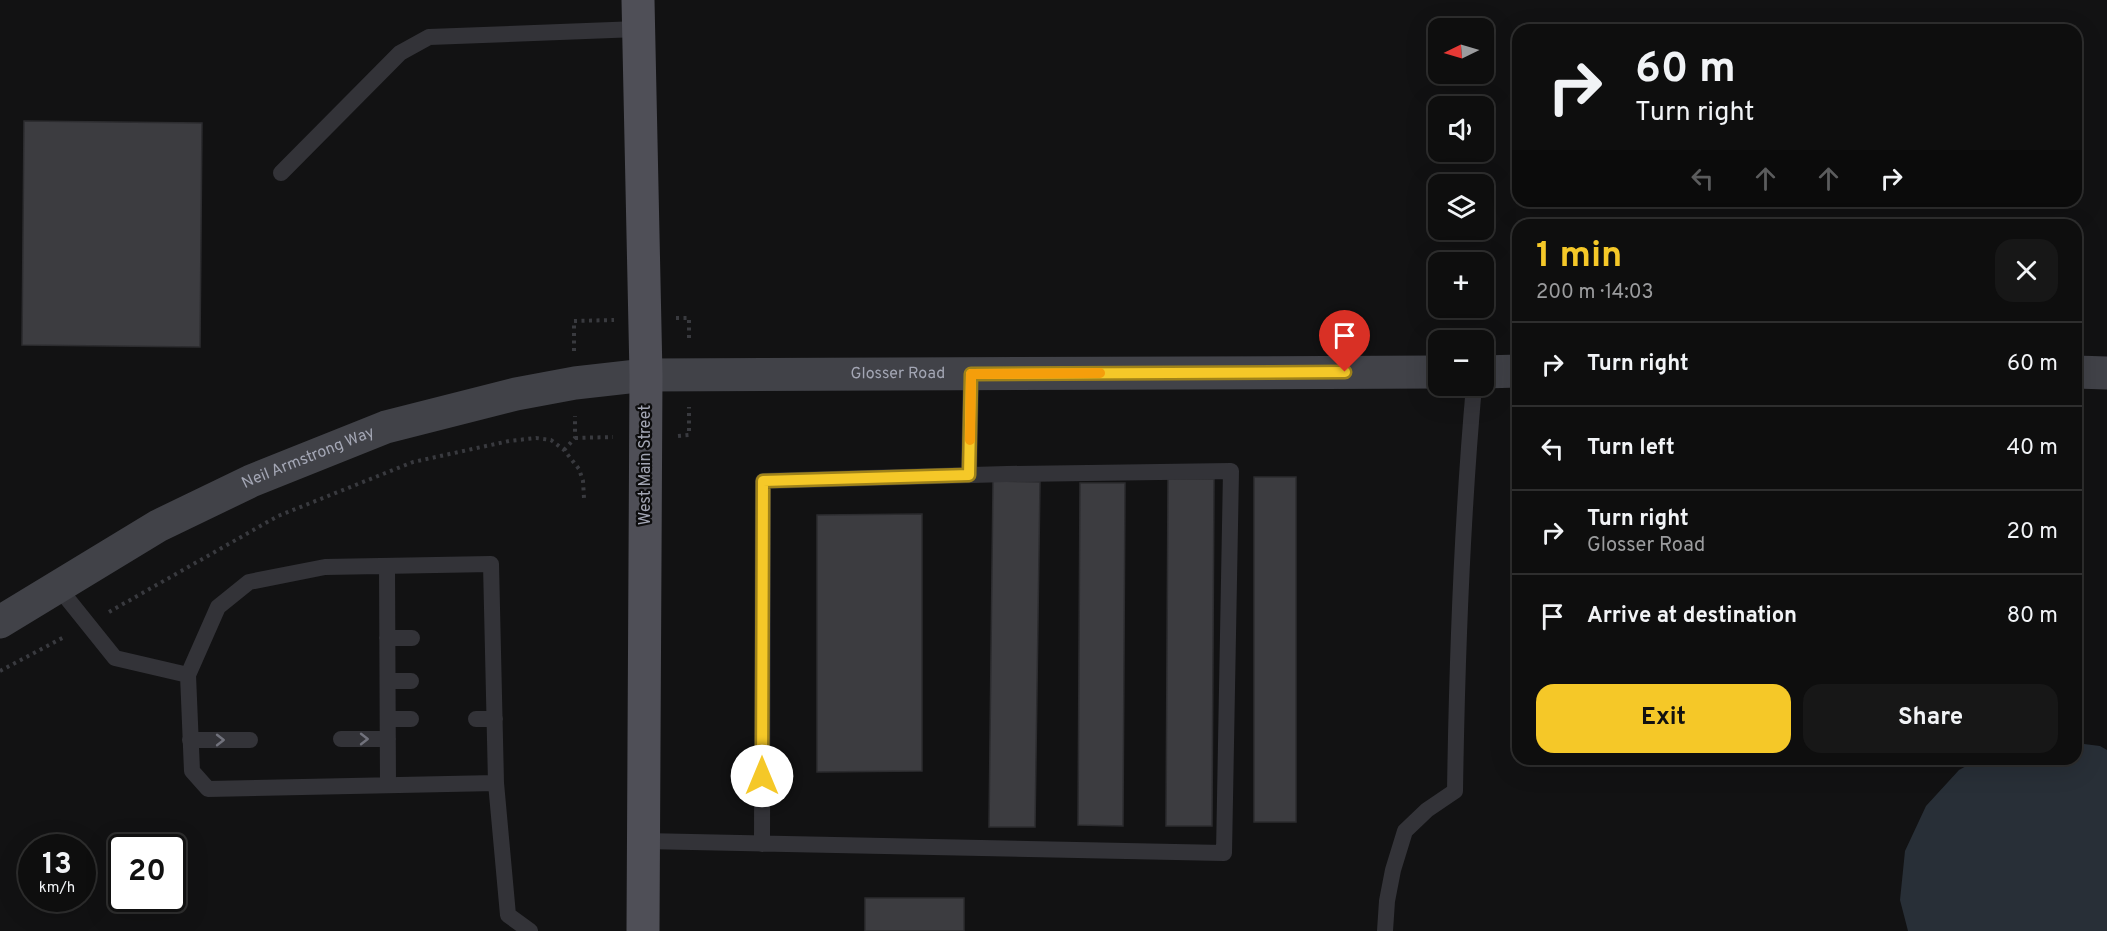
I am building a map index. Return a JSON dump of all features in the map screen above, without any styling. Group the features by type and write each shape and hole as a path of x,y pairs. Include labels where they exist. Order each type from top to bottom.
{"main road":[{"name":"West Main Street","path":"638,14 646,375 643,931"}],"street":[{"path":"1494,372 1512,371"},
{"name":"Glosser Road","path":"646,375 1428,372"},
{"path":"2082,372 2107,372"},
{"name":"Neil Armstrong Way","path":"0,622 158,526 250,481 386,427 516,394 575,383 646,375"}],"lane":[{"path":"281,173 400,53 429,37 638,14"},
{"path":"969,475 971,374"},
{"path":"1385,931 1393,870 1406,831 1427,810 1455,791 1457,680 1473,396"},
{"path":"644,841 762,844 1224,853 1232,471 763,481 762,844"},
{"path":"496,783 208,789 192,771 188,675 218,607 249,582 325,567 491,564 485,637 486,679 495,719 496,783 508,915 530,931"},
{"path":"387,566 388,785"},
{"path":"58,587 115,658 188,675"},
{"path":"387,638 412,638"},
{"path":"387,681 411,681"},
{"path":"388,719 411,719"},
{"path":"476,719 495,719"},
{"path":"341,739 388,738"},
{"path":"190,740 250,740"}],"path":[{"path":"0,671 278,516 413,462 509,441 537,438 551,440 564,450 579,469 583,481 584,498"},
{"path":"564,450 575,438"}],"shaded area":[{"path":"2082,744 2100,746 2107,750 2107,931 1908,931 1900,900 1905,851 1926,806 1959,770 1968,765 2082,765"}],"building":[{"path":"24,121 202,123 200,347 22,345"},
{"path":"1254,477 1296,477 1296,822 1254,822"},
{"path":"1168,479 1214,479 1212,826 1166,826"},
{"path":"993,481 1040,482 1035,827 989,827"},
{"path":"1080,483 1125,483 1123,826 1078,825"},
{"path":"922,514 922,771 817,772 817,515"},
{"path":"865,898 964,898 964,931 865,931"}],"slow traffic":[{"path":"970,440 971,374 1100,373"}],"route":[{"path":"762,776 763,481 969,475 971,374 1345,372"}]}
